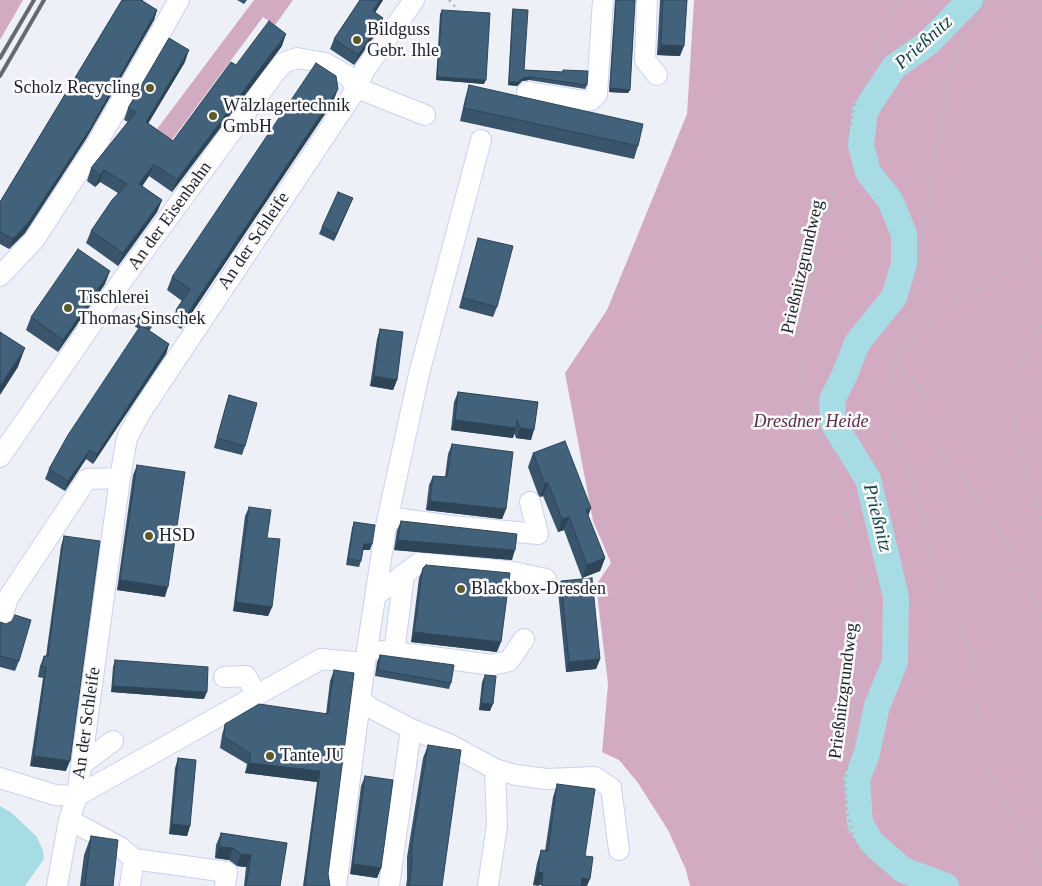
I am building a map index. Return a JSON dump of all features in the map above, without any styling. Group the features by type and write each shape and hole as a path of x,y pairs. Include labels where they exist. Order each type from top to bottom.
{"street":[{"path":"0,276 34,240 96,145 179,0"},
{"name":"An der Schleife","path":"77,796 127,438 141,412 357,88 364,71 414,0"},
{"path":"527,92 584,101 592,100 597,94 603,0"},
{"path":"647,0 645,60 657,75"},
{"name":"An der Eisenbahn","path":"0,457 121,282 271,78 284,64 297,58 325,63 348,76 357,88"},
{"path":"357,88 425,115"},
{"path":"336,886 366,656 388,517 419,374 481,140"},
{"path":"0,622 8,598 87,479 120,478"},
{"path":"388,517 538,534 530,502"},
{"path":"376,588 404,575 419,563 508,571 546,579"},
{"path":"394,652 404,575"},
{"name":"An der Schleife","path":"77,796 321,660 394,652 493,665 509,661 524,639"},
{"path":"224,676 246,676 257,695"},
{"path":"360,699 369,707 449,744 495,769 516,775 547,779 595,777 611,788 619,850"},
{"path":"389,886 411,728"},
{"path":"81,765 113,741"},
{"path":"488,886 497,824 495,769"},
{"path":"0,778 54,795 77,796 69,820 57,886"},
{"path":"69,820 120,847 134,859 227,872 225,886"},
{"path":"130,886 134,859"}],"path":[{"path":"449,0 458,10"},
{"name":"Prießnitzgrundweg","path":"892,886 878,873 855,841 847,811 845,784 866,639 864,595 853,538 836,478 815,425 802,381 798,335 854,110 866,72 898,0"},
{"path":"988,0 965,34 949,77 914,288 895,360 888,417 923,516 939,585 970,647 975,678 981,747 991,778 1042,864"},
{"path":"895,360 936,316 1034,255 1042,253"},
{"path":"1042,325 1016,373 1015,389 1015,409 1023,462 1042,520"},
{"path":"895,360 924,392 919,425 964,480 1012,552 1042,618"}],"shaded area":[{"path":"23,0 254,0 151,137 166,148 263,16 275,24 293,0 694,0 687,114 607,310 565,373 593,521 611,563 596,585 608,684 602,751 619,760 638,783 668,830 686,870 690,886 0,886 0,40"}],"green space":[{"path":"0,0 23,0 0,40"},
{"path":"254,0 293,0 275,25 263,17 166,148 151,137"},
{"name":"Dresdner Heide","path":"694,0 1042,0 1042,886 690,886 686,870 668,830 638,783 619,760 602,752 608,684 596,585 611,563 593,521 565,373 607,310 687,114"}],"water":[{"path":"0,806 12,813 37,837 43,851 44,859 25,886 0,886"}],"building":[{"path":"122,0 141,0 157,10 90,129 28,223 13,239 0,232 0,202"},
{"name":"Bildguss Gebr. Ihle","path":"360,0 380,0 373,11 383,18 358,55 334,39"},
{"path":"616,0 635,0 630,90 610,88"},
{"path":"663,0 687,0 684,46 661,45"},
{"path":"513,9 528,10 524,70 588,71 587,85 530,77 518,82 509,82"},
{"path":"442,10 490,13 486,80 437,77"},
{"path":"269,21 286,34 177,180 154,164 139,184 162,200 123,253 91,231 112,200 127,184 104,170 100,175 91,168 136,112 128,108 169,38 189,50 146,122 173,141 231,62 236,65"},
{"path":"316,63 336,76 338,89 186,316 176,310 190,289 172,277"},
{"path":"469,85 643,124 638,146 464,108"},
{"path":"338,192 353,198 336,234 322,227"},
{"path":"478,238 513,246 497,307 463,298"},
{"name":"Tischlerei Thomas Sinschek","path":"78,249 110,271 63,340 31,317"},
{"path":"145,309 157,317 149,330 135,322"},
{"path":"141,325 169,344 97,454 90,450 68,481 49,469 68,435"},
{"path":"380,329 403,332 397,380 374,376"},
{"path":"0,332 25,348 0,386"},
{"path":"458,392 538,402 534,430 520,428 517,420 516,428 455,420"},
{"path":"229,395 257,403 245,446 217,438"},
{"path":"565,441 591,508 586,510 605,558 587,565 569,517 562,519 548,483 545,484 543,480 533,453"},
{"path":"452,444 513,452 506,509 430,501 433,476 447,477"},
{"name":"HSD","path":"137,465 185,472 168,587 120,580"},
{"path":"249,507 271,510 267,538 280,539 272,607 236,602"},
{"path":"401,521 517,534 515,550 398,540"},
{"path":"354,522 375,525 372,544 364,544 361,561 348,559"},
{"path":"64,536 100,541 70,761 34,756 46,667 42,667 44,656 48,656"},
{"path":"426,565 510,573 501,642 414,632 423,568"},
{"path":"592,578 600,659 569,662 561,581"},
{"path":"15,615 31,620 19,661 0,656 0,622 6,624 12,621"},
{"path":"380,655 454,665 451,683 378,670"},
{"path":"115,660 208,667 207,692 113,686"},
{"path":"334,670 354,673 328,874 330,886 305,886 320,771 249,763 251,754 224,737 225,724 259,704 328,714"},
{"path":"485,675 496,676 493,704 481,703"},
{"path":"428,745 461,750 442,886 409,886 412,844"},
{"path":"178,758 196,760 190,826 172,824"},
{"path":"365,776 393,780 381,868 353,864"},
{"path":"557,784 595,789 585,856 593,857 590,879 582,878 581,886 542,886 543,873 538,872 541,850 548,851"},
{"path":"221,833 287,843 280,886 246,886 251,855 241,854 233,848 219,847"},
{"path":"91,836 118,840 113,886 85,886"}],"waterway":[{"name":"Prießnitz","path":"946,886 903,870 871,842 860,823 857,779 867,753 877,706 895,662 896,597 868,479 833,423 832,400 857,343 894,297 904,264 904,234 890,200 868,172 861,145 865,111 894,67 928,43 970,0"}],"railway":[{"path":"0,58 34,0"},
{"path":"0,76 44,0"}],"place":[{"name":"Bildguss Gebr. Ihle","path":"357,40"},
{"name":"Scholz Recycling","path":"150,88"},
{"name":"Wälzlagertechnik GmbH","path":"213,116"},
{"name":"Tischlerei Thomas Sinschek","path":"68,308"},
{"name":"HSD","path":"149,536"},
{"name":"Blackbox-Dresden","path":"461,589"},
{"name":"Tante JU","path":"270,756"}]}
